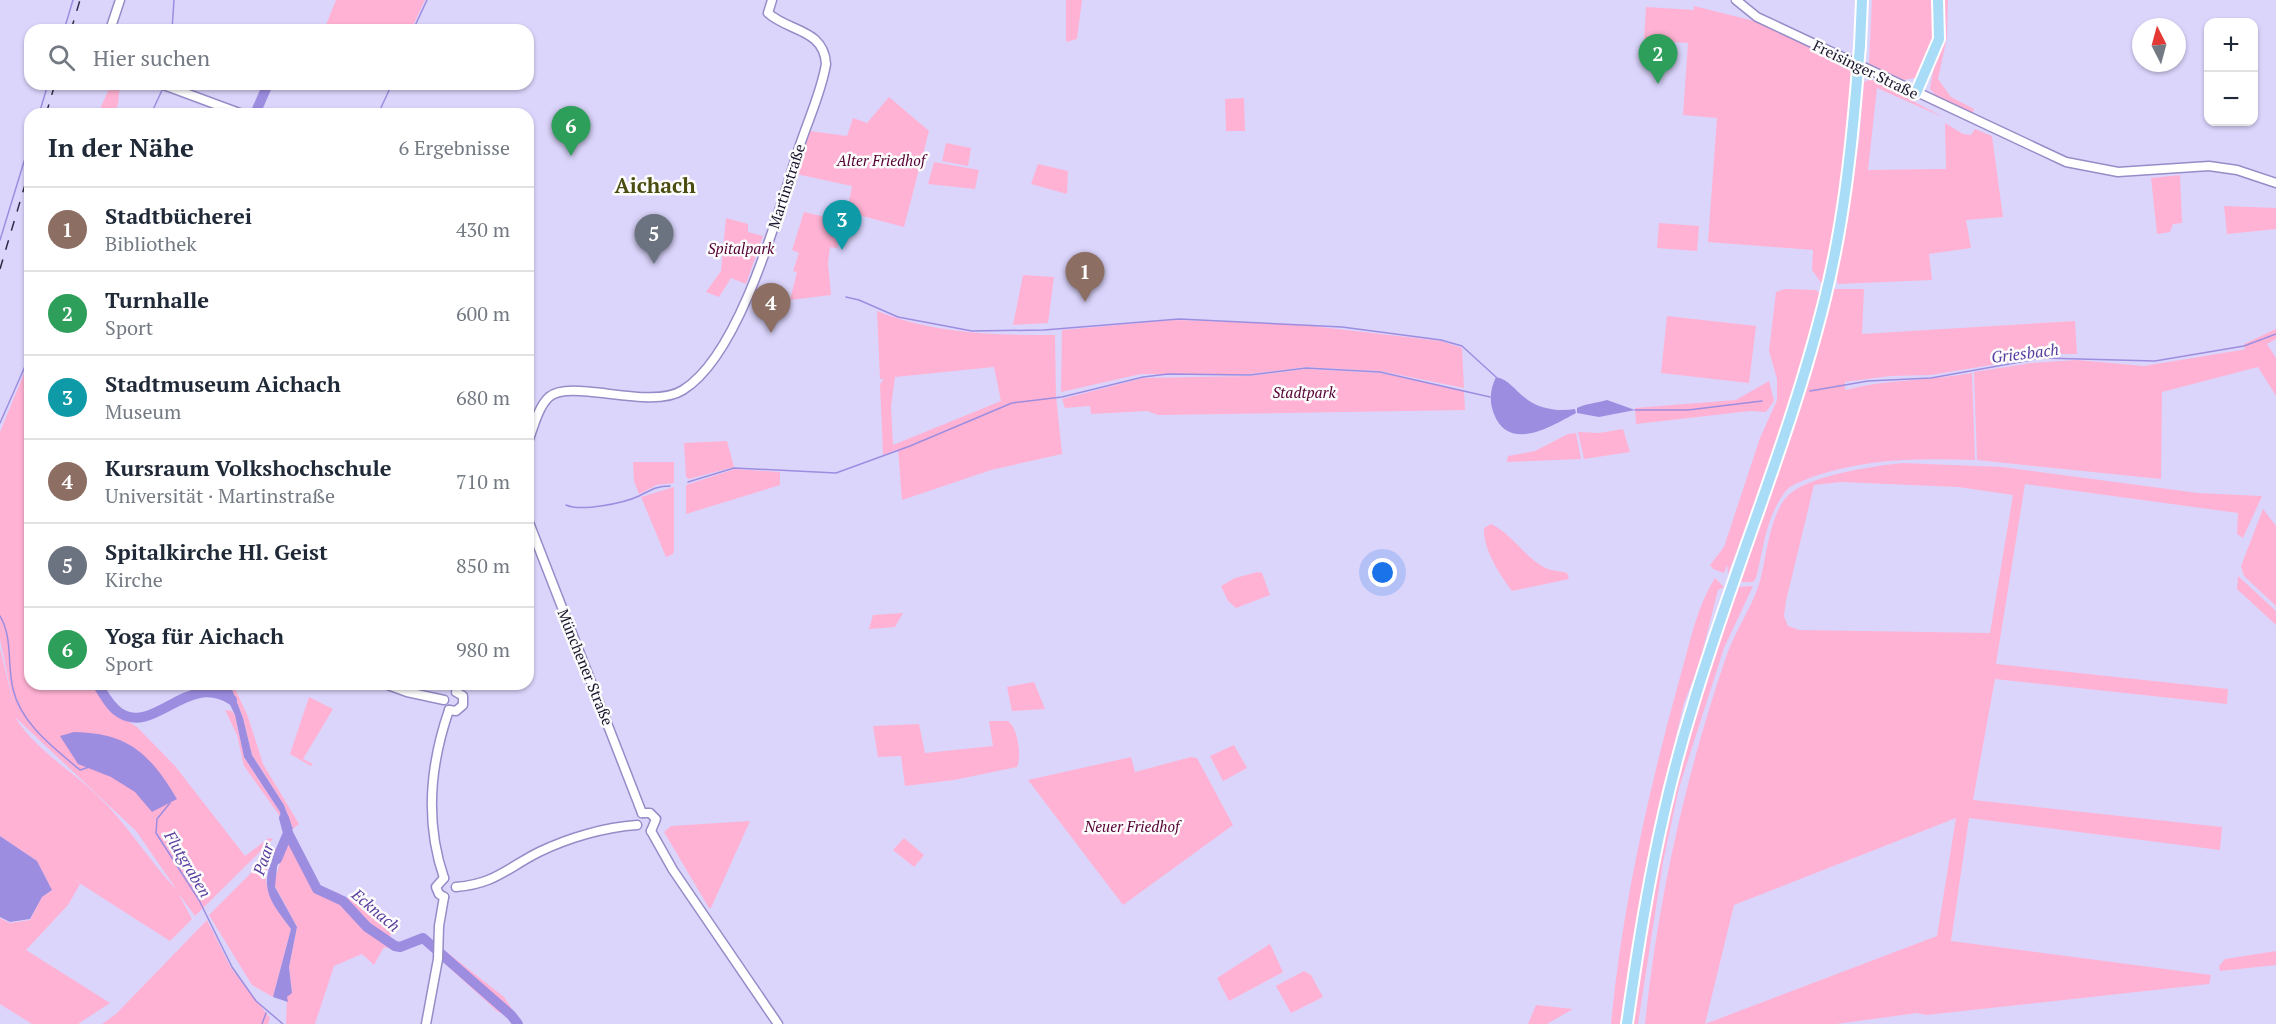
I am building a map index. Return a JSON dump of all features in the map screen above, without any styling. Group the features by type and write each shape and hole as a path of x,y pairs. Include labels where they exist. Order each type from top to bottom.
{"highway":[{"path":"1627,1024 1650,871 1670,786 1726,601 1772,475 1831,274 1847,181 1863,0"},
{"path":"1916,93 1939,39 1938,0"}],"main road":[{"path":"112,24 120,0"},
{"name":"Martinstraße","path":"534,428 546,401 561,392 644,396 678,393 690,385 707,366 740,313 782,202 826,64 824,51 813,36 768,13 772,0"},
{"name":"Freisinger Straße","path":"1736,0 1757,17 2049,156 2091,168 2130,172 2210,166 2237,170 2276,183"},
{"path":"177,90 226,108"},
{"name":"Münchener Straße","path":"534,535 642,813 650,813 656,819 651,831 673,870 778,1024"},
{"path":"402,690 444,700"},
{"path":"444,700 448,693 453,690"},
{"path":"449,710 456,711 463,705 463,696 458,690"},
{"path":"444,700 449,710 437,755 431,818 444,878"},
{"path":"642,813 637,818 637,825 642,831 651,831"},
{"path":"456,887 490,881 550,847 614,828 637,825"},
{"path":"444,878 453,881 456,887 453,894 444,897"},
{"path":"444,878 436,887 439,894 444,897"},
{"path":"426,1024 438,960 444,897"}],"green space":[{"path":"336,0 425,0 414,24 326,24"},
{"path":"1066,0 1082,0 1077,39 1066,42"},
{"path":"1872,0 1932,0 1934,21 1932,41 1926,61 1915,78 1903,80 1869,64"},
{"path":"1943,0 1948,0 1947,37 1938,79 1951,97 1974,109 1972,114 1935,95 1930,89 1942,36"},
{"path":"1694,6 1758,22 1852,68 1841,190 1827,270 1822,284 1812,270 1813,250 1708,242 1717,118 1683,115 1688,43 1644,40 1646,7 1694,10"},
{"path":"1871,79 1945,118 1877,88 1868,170 1946,169 1945,123 1963,134 1971,135 1975,129 1992,136 2003,217 1966,220 1971,248 1929,254 1932,280 1838,284 1836,277 1859,141 1864,82"},
{"path":"108,90 119,90 116,108 101,108"},
{"name":"Alter Friedhof","path":"889,97 929,131 904,227 847,212 852,186 796,174 810,131 847,136 853,118 867,123"},
{"path":"1244,98 1245,131 1226,131 1225,99"},
{"path":"946,143 971,148 968,166 942,161"},
{"path":"934,162 979,170 975,189 928,184"},
{"path":"1038,164 1068,171 1067,194 1031,184"},
{"path":"2180,175 2182,223 2173,224 2170,232 2157,234 2151,178"},
{"path":"2224,206 2276,208 2276,229 2227,234"},
{"path":"804,212 842,221 837,248 830,247 828,263 831,295 790,300 797,272 793,271 799,253 792,250"},
{"name":"Spitalpark","path":"726,218 748,224 748,232 763,236 746,284 731,278 719,297 706,292 721,271"},
{"path":"1659,223 1699,226 1697,251 1657,248"},
{"path":"1023,275 1054,277 1048,323 1013,325"},
{"path":"1785,289 1816,290 1820,294 1790,400 1728,574 1727,565 1724,573 1713,569 1710,565 1724,547 1760,438 1777,400 1777,379 1769,351 1776,292"},
{"path":"1833,289 1864,289 1862,334 2075,321 2077,354 2056,354 1931,375 1890,376 1845,382 1845,390 1860,386 1972,373 1975,460 1913,459 1873,463 1832,471 1794,485 1785,492 1773,513 1756,578 1753,582 1741,582 1812,372"},
{"path":"877,311 899,319 964,332 1055,335 1056,396 1062,454 991,470 902,500 898,449 883,455 880,384 884,379 880,379","holes":["994,367 1001,401 893,445 891,407 895,377"]},
{"path":"1667,316 1756,326 1749,383 1661,373"},
{"path":"1174,320 1295,324 1441,341 1462,348 1464,388 1380,371 1306,367 1250,374 1141,374 1061,392 1062,330"},
{"path":"2276,329 2276,339 2267,344 2276,358 2276,396 2258,367 2162,392 2161,479 1977,460 1974,372 2032,363 2077,360 2144,366 2245,349 2244,344"},
{"name":"Stadtpark","path":"1306,369 1381,373 1464,391 1465,410 1158,415 1147,411 1091,414 1090,406 1065,408 1062,399 1143,378 1250,376"},
{"path":"24,374 24,690 97,690 117,714 137,727 175,766 245,856 269,838 273,839 195,916 178,893 192,919 170,941 73,879 80,884 68,905 26,950 110,1003 78,1024 32,1024 0,1004 0,918 10,923 30,920 42,897 52,890 37,861 0,836 0,648 14,707 0,639 0,432","holes":["15,717 136,831 177,890 107,805 32,739"]},
{"path":"1769,381 1774,401 1766,412 1750,411 1636,424 1635,408 1736,400"},
{"path":"1623,429 1630,452 1584,459 1578,432 1599,433"},
{"path":"1576,433 1581,459 1507,462 1508,456 1535,451 1568,434"},
{"path":"727,441 734,467 689,479 686,477 684,443"},
{"path":"633,462 674,462 674,483 657,485 639,494 634,481"},
{"path":"1902,463 2002,467 2198,493 2262,496 2243,538 2237,534 2238,513 2025,484 1996,664 2228,689 2227,704 1995,679 1973,800 2222,827 2220,850 1969,818 1951,941 2211,975 2209,984 1926,1015 1917,1013 1836,1024 1705,1024 1645,1024 1665,885 1697,749 1725,660 1760,581 1770,533 1779,509 1792,492 1815,481 1845,472","holes":["1841,482 1958,487 2013,495 1990,633 1799,630 1788,626 1784,616 1786,601 1814,485","1956,818 1937,936 1705,1024 1734,905"]},
{"path":"735,469 780,472 780,485 686,514 686,485"},
{"path":"674,487 674,550 673,554 666,557 641,497"},
{"path":"2263,509 2276,526 2276,606 2244,576 2241,566"},
{"path":"1491,524 1499,528 1540,565 1550,570 1567,573 1569,579 1512,591 1498,570 1486,545 1484,528"},
{"path":"1262,573 1270,595 1236,608 1228,601 1221,586 1235,578"},
{"path":"2238,576 2276,611 2276,625 2237,589"},
{"path":"1715,578 1724,587 1718,590 1699,665 1684,703 1635,927 1621,1024 1611,1024 1629,894 1647,808 1694,628 1708,590"},
{"path":"1753,586 1724,648 1679,788 1663,862 1638,1024 1631,1024 1657,859 1695,711 1734,595 1738,587"},
{"path":"903,613 895,627 869,629 873,615"},
{"path":"1034,682 1045,709 1012,711 1007,687"},
{"path":"232,690 236,690 248,717 263,764 299,824 293,829 284,805 252,755 243,718"},
{"path":"309,697 333,709 303,759 313,764 311,766 290,754"},
{"path":"225,710 232,711 235,715 244,757 280,812 284,833 279,815 244,766 237,735"},
{"path":"989,721 1008,721 1011,725 1018,743 1017,767 954,780 905,786 901,756 878,757 873,726 919,724 925,753 993,746"},
{"path":"1234,745 1247,768 1223,781 1210,756"},
{"name":"Neuer Friedhof","path":"1131,757 1135,772 1191,757 1197,758 1233,825 1123,905 1028,780"},
{"path":"750,821 711,908 709,908 664,832 671,826"},
{"path":"904,838 924,855 914,867 893,850"},
{"path":"293,840 323,891 339,893 343,898 358,898 378,920 389,922 392,930 390,938 395,943 407,943 422,936 433,944 432,949 421,940 400,951 384,947 374,965 362,954 334,966 315,1024 286,1024 287,997 292,992 289,967 297,927 275,886 285,846 274,856 268,866 266,876 267,887 276,908 291,929 273,997 252,985 209,915 276,848"},
{"path":"207,920 231,968 270,1018 268,1024 102,1024 116,1014"},
{"path":"1270,944 1283,972 1229,1001 1217,978"},
{"path":"444,950 504,997 522,1024 512,1024 508,1015 498,1012 443,962"},
{"path":"2276,951 2276,965 2220,971 2219,966 2225,959"},
{"path":"1304,971 1311,975 1323,997 1291,1013 1276,986"},
{"path":"1536,1005 1573,1009 1547,1024 1528,1024"}],"shaded area":[{"path":"1496,377 1508,382 1535,404 1555,410 1575,409 1576,413 1532,433 1510,432 1501,426 1492,409 1492,386"},
{"path":"1607,400 1635,410 1599,417 1577,413 1577,408"},
{"path":"223,690 232,690 243,718 252,755 284,805 293,829 284,833 280,812 244,757 235,715"},
{"path":"74,732 110,737 136,749 157,770 177,799 152,812 135,792 111,777 78,764 60,736"},
{"path":"0,836 37,861 52,890 42,897 30,919 10,922 0,917"},
{"path":"285,845 277,867 275,887 297,927 289,967 292,993 287,997 288,1002 273,997 291,929 273,904 267,888 269,869 279,849"}],"waterway":[{"path":"66,24 73,0"},
{"name":"Flutgraben","path":"172,24 174,0"},
{"name":"Griesbach","path":"416,24 427,0"},
{"path":"41,108 46,90"},
{"name":"Flutgraben","path":"154,108 162,90"},
{"name":"Paar","path":"258,108 265,90"},
{"name":"Griesbach","path":"381,108 389,90"},
{"path":"0,240 24,162"},
{"path":"846,297 859,300 898,317 972,331 1044,330 1179,319 1342,327 1441,340 1462,346 1496,377"},
{"name":"Griesbach","path":"1810,391 1868,381 1931,378 2042,358 2155,361 2244,346 2276,334"},
{"path":"688,482 734,468 836,473 910,446 1012,403 1062,397 1143,377 1168,374 1250,375 1306,368 1380,372 1490,397"},
{"name":"Flutgraben","path":"0,423 24,369"},
{"name":"Griesbach","path":"1635,410 1688,410 1762,401"},
{"path":"566,505 582,508 613,504 657,488 670,486"},
{"name":"Flutgraben","path":"0,616 7,633 13,689 23,713 40,734 80,770 89,767"},
{"name":"Paar","path":"101,690 116,710 133,718 146,716 186,697 200,693 216,693 232,700"},
{"name":"Flutgraben","path":"170,803 157,819 156,833 199,900 232,967 256,1001 283,1024"},
{"name":"Paar","path":"277,859 288,833 284,818"},
{"name":"Ecknach","path":"288,833 317,889 343,901 367,927 395,946 400,947 423,938 511,1015 518,1024"},
{"path":"262,1024 266,1013"}],"railway":[{"path":"73,24 80,0"},
{"path":"48,108 53,90"},
{"path":"0,269 24,188"}],"place":[{"name":"Turnhalle","path":"1658,84"},
{"name":"Yoga für Aichach","path":"571,156"},
{"name":"Stadtmuseum Aichach","path":"842,250"},
{"name":"Spitalkirche Hl. Geist","path":"654,264"},
{"name":"Stadtbücherei","path":"1085,302"},
{"name":"Kursraum Volkshochschule","path":"771,333"}],"district":[{"name":"Aichach","path":"655,185"}]}
